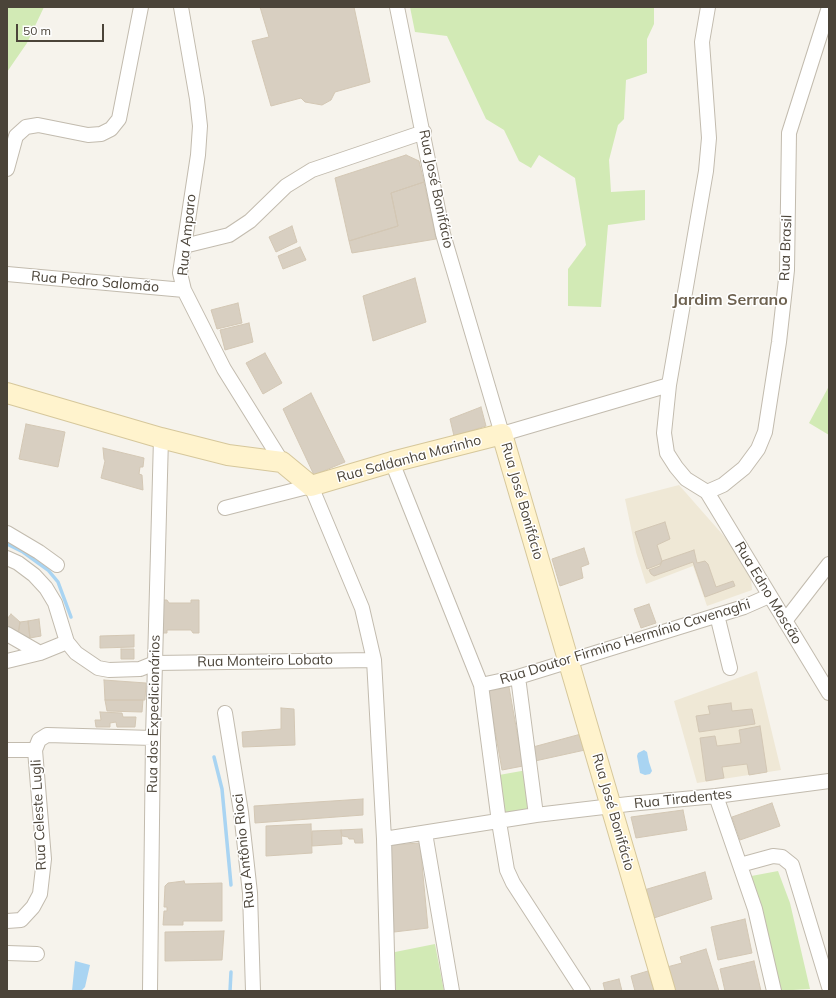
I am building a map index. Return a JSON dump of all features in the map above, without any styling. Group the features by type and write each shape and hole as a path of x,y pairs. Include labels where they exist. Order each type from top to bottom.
{"main road":[{"path":"7,393 161,438 228,455 282,462 311,486"},
{"name":"Rua Saldanha Marinho","path":"311,486 392,462 502,434"},
{"name":"Rua José Bonifácio","path":"502,434 665,991"}],"street":[{"path":"7,169 16,136 26,127 38,124 88,135 101,134 111,130 119,119 140,7"},
{"name":"Rua Amparo","path":"180,7 197,99 200,126 198,155 180,273 184,290 224,370 282,462"},
{"name":"Rua José Bonifácio","path":"397,7 424,132 443,234 502,434"},
{"path":"707,492 686,479 667,452 664,433 668,385 706,172 709,138 702,42 708,7"},
{"name":"Rua Brasil","path":"707,492 723,485 744,468 758,449 765,432 780,342 787,270 789,133 829,7"},
{"path":"184,246 229,236 250,221 286,186 312,170 424,132"},
{"name":"Rua Pedro Salomão","path":"7,274 184,290"},
{"name":"Rua Saldanha Marinho","path":"502,434 668,385"},
{"name":"Rua dos Expedicionários","path":"150,991 153,738 161,438"},
{"path":"392,462 481,685 499,822 507,870 513,883 582,991"},
{"path":"311,486 362,608 374,660 384,839 388,991"},
{"name":"Rua Saldanha Marinho","path":"225,508 311,486"},
{"name":"Rua Edno Moscão","path":"707,492 769,596 828,690"},
{"path":"7,533 57,564"},
{"path":"7,661 40,653 67,642 55,603 46,588 8,552"},
{"path":"785,621 829,564"},
{"name":"Rua Doutor Firmino Hermínio Cavenaghi","path":"481,685 518,677 744,607 769,596"},
{"path":"717,615 730,668"},
{"path":"7,634 40,653"},
{"name":"Rua Monteiro Lobato","path":"67,642 76,653 98,668 109,670 140,669 155,663 374,660"},
{"path":"518,677 536,815"},
{"name":"Rua Antônio Rioci","path":"225,713 241,812 250,893 253,991"},
{"path":"7,750 35,750 39,740 47,735 153,738"},
{"name":"Rua Celeste Lugli","path":"14,921 33,907 40,894 44,859 35,750"},
{"name":"Rua Tiradentes","path":"499,822 536,815 716,796 829,781"},
{"path":"716,796 755,909 774,991"},
{"path":"384,839 499,822"},
{"path":"425,833 452,991"},
{"path":"740,865 773,856 782,857 792,865 796,873 829,987"},
{"path":"7,953 37,954"}],"shaded area":[{"path":"679,485 730,543 751,578 752,590 707,606 693,566 646,584 636,552 625,499"},
{"path":"757,671 781,770 697,783 674,701"}],"green space":[{"path":"7,7 44,7 27,43 7,72"},
{"path":"410,7 654,7 654,24 647,39 647,73 626,80 624,119 618,125 609,160 611,192 645,190 645,220 608,225 601,307 568,306 568,269 586,245 575,178 539,155 531,168 519,161 504,130 486,119 447,36 415,32"},
{"path":"829,386 829,435 809,423"},
{"path":"527,770 532,812 505,816 499,775"},
{"path":"778,871 790,903 810,989 776,991 746,877"},
{"path":"435,944 444,991 395,991 395,952"}],"water":[{"path":"644,750 647,752 652,771 650,774 645,775 640,773 637,756 638,753"},
{"path":"75,961 90,965 85,987 81,991 72,991"}],"building":[{"path":"260,7 354,7 370,82 335,92 331,100 322,105 305,102 301,98 271,106 252,41 269,37"},
{"path":"406,155 419,161 424,182 391,193 398,226 349,241 335,178"},
{"path":"424,182 436,239 352,253 349,241 398,226 391,193"},
{"path":"292,226 297,242 276,252 269,237"},
{"path":"300,247 306,260 283,269 278,256"},
{"path":"415,278 426,322 373,341 363,296"},
{"path":"238,303 242,323 217,329 211,310"},
{"path":"249,323 253,342 225,350 220,330"},
{"path":"265,353 282,383 263,394 246,363"},
{"path":"311,393 345,462 314,475 283,409"},
{"path":"481,407 486,426 454,436 450,419"},
{"path":"26,424 65,432 58,467 19,459"},
{"path":"103,448 144,458 143,467 140,467 139,474 142,475 143,490 101,478 105,461"},
{"path":"665,522 670,539 657,545 662,561 660,564 647,569 635,532"},
{"path":"584,548 589,564 581,567 583,578 560,586 552,559"},
{"path":"694,550 697,563 705,561 708,564 716,587 733,581 735,586 705,597 693,562 654,576 649,570 660,566 662,561"},
{"path":"162,600 167,600 169,603 191,603 191,600 199,600 199,633 193,633 191,630 167,630 167,633 162,633"},
{"path":"649,604 656,623 641,628 634,609"},
{"path":"11,614 20,622 18,635 7,627 7,619"},
{"path":"39,619 41,636 30,638 28,621"},
{"path":"28,621 30,638 18,635 20,622"},
{"path":"134,635 134,647 100,648 100,636"},
{"path":"121,649 134,649 134,659 121,659"},
{"path":"104,680 146,683 145,700 105,700"},
{"path":"509,687 523,766 502,770 488,691"},
{"path":"105,700 143,700 142,712 107,711"},
{"path":"731,703 732,711 752,709 755,724 699,732 696,716 710,714 708,706"},
{"path":"281,708 294,709 295,745 243,747 242,732 281,729"},
{"path":"100,712 122,713 123,717 136,717 135,727 117,727 116,722 110,723 110,727 96,727 95,720 101,720"},
{"path":"760,726 767,772 749,775 747,764 722,767 724,778 706,781 700,738 715,736 717,746 741,743 739,730"},
{"path":"581,734 585,750 535,761 533,747"},
{"path":"363,799 363,815 255,823 254,806"},
{"path":"772,803 780,826 740,840 732,817"},
{"path":"683,810 687,830 636,838 631,817"},
{"path":"311,824 312,853 266,856 266,826"},
{"path":"362,829 363,843 355,843 354,839 349,839 348,837 342,836 341,830"},
{"path":"341,830 342,844 312,846 312,831"},
{"path":"420,843 428,928 394,932 391,845"},
{"path":"705,872 712,899 654,918 644,890"},
{"path":"184,881 185,884 222,883 222,921 183,921 183,925 163,925 164,911 167,911 167,907 164,907 165,886 168,883"},
{"path":"745,919 752,953 718,960 711,927"},
{"path":"224,931 222,960 165,961 165,932"},
{"path":"706,949 719,991 675,991 667,967 682,963 680,957"},
{"path":"754,961 761,991 725,991 720,969"},
{"path":"648,971 654,991 635,991 631,976"},
{"path":"619,979 622,991 605,991 603,983"}],"waterway":[{"path":"7,544 23,552 48,570 58,582 71,617"},
{"path":"214,757 222,789 231,885"},
{"path":"230,991 231,972"}],"district":[{"name":"Jardim Serrano","path":"730,300"}]}
